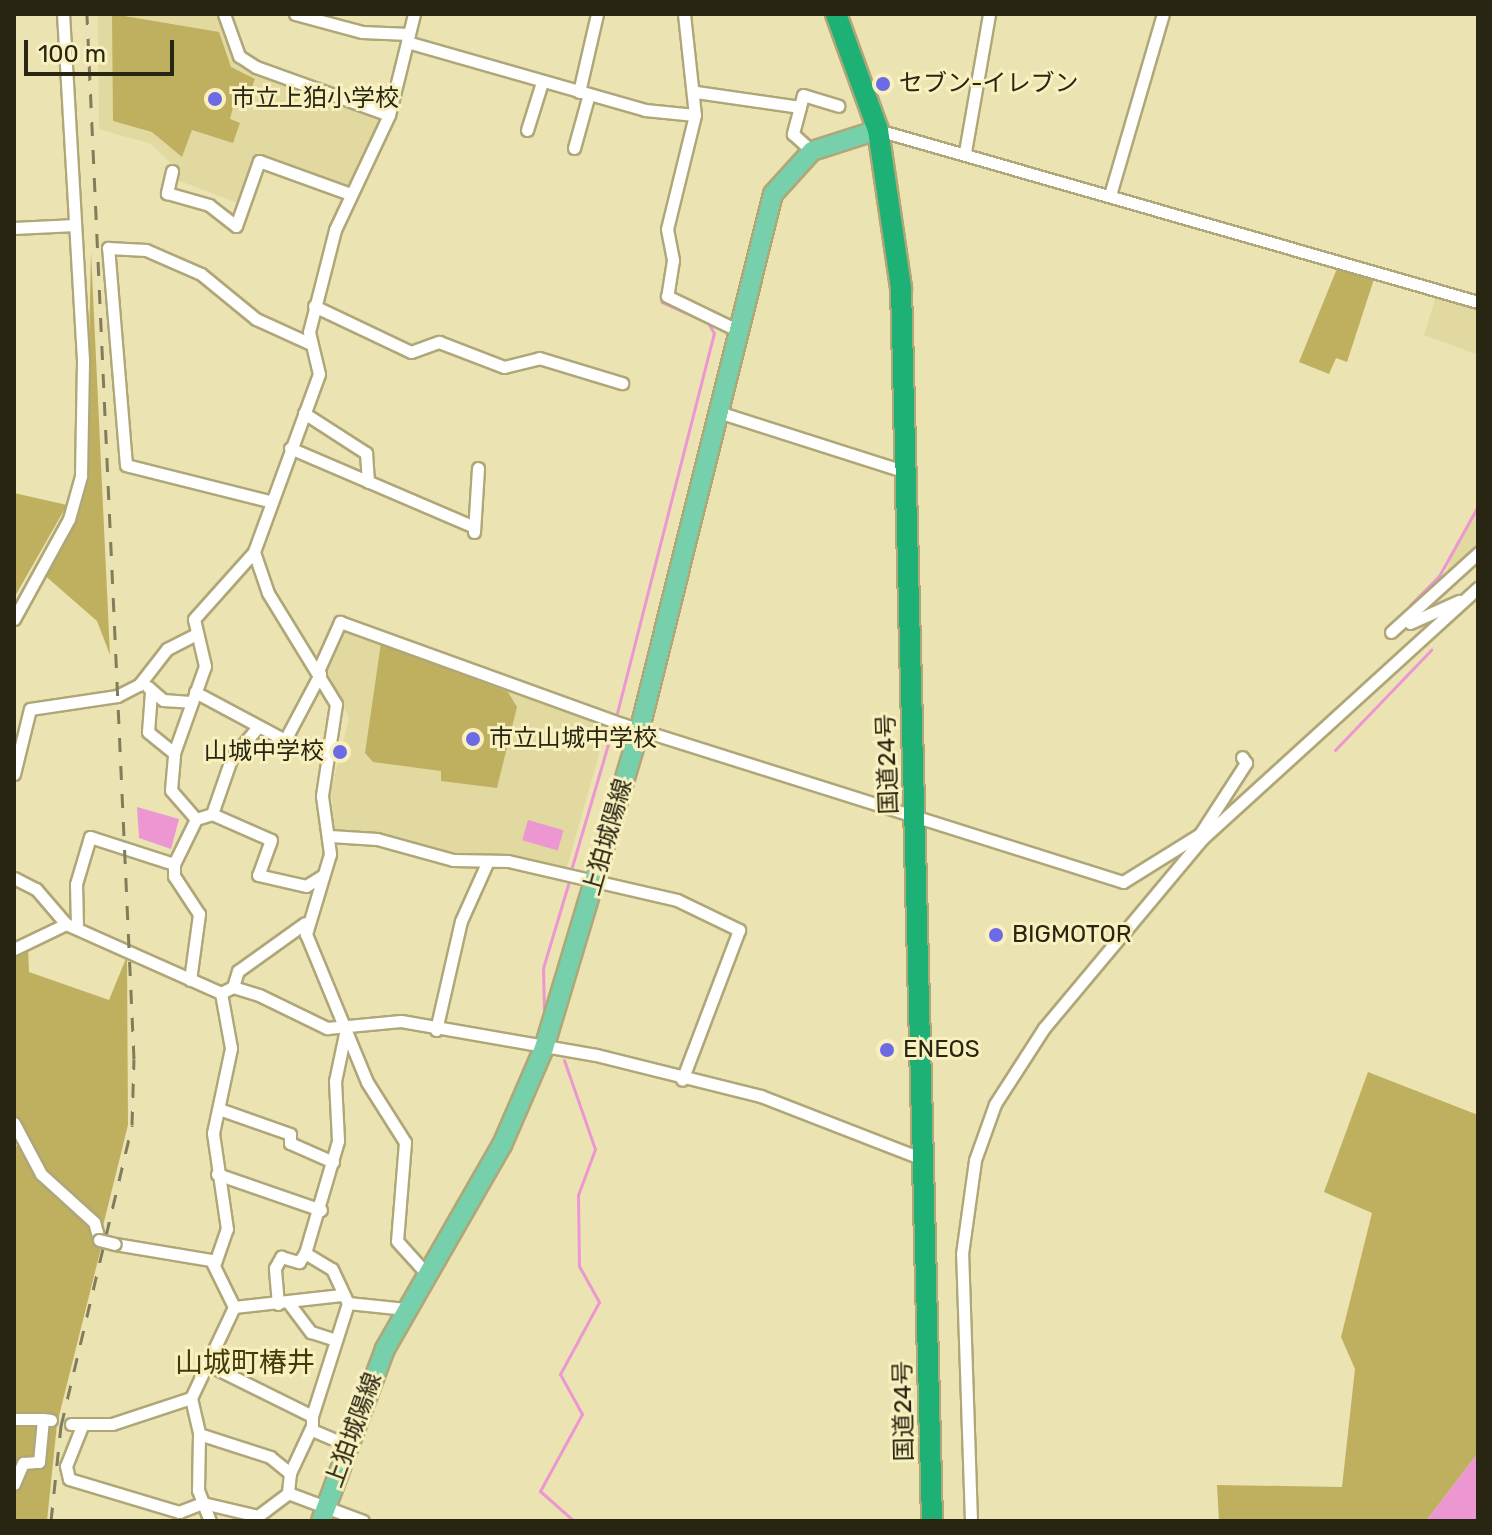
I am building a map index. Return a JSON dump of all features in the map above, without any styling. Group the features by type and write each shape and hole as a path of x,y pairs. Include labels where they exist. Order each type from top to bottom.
{"highway":[{"name":"国道24号","path":"836,14 878,130 900,273 932,1521"}],"main road":[{"path":"812,151 878,130"},
{"name":"上狛城陽線","path":"324,1512 347,1445 406,1309 502,1145 544,1048 640,728 773,194 812,151"}],"street":[{"path":"14,619 80,487 83,375 63,14"},
{"path":"224,14 239,56 256,67 389,115"},
{"path":"295,14 408,38 584,93 695,115"},
{"path":"196,819 171,790 174,753 205,666 195,635 197,608 254,552 269,501 319,374 309,343 314,306 350,194 389,115 414,14"},
{"path":"574,148 597,14"},
{"path":"684,14 696,92 695,115 667,229 673,260 667,296 737,330"},
{"path":"965,152 989,14"},
{"path":"1110,195 1163,14"},
{"path":"527,130 542,82"},
{"path":"696,92 800,107"},
{"path":"812,151 793,134 803,95 838,106"},
{"path":"878,130 965,152 1478,302"},
{"path":"172,171 167,193 209,205 236,226 259,161 350,194"},
{"path":"14,228 75,225"},
{"path":"269,501 126,465 108,248 146,250 201,274 256,319 309,343"},
{"path":"314,306 411,352 439,342 504,367 539,358 622,383"},
{"path":"718,412 906,472"},
{"path":"304,413 366,453 368,482"},
{"path":"290,448 473,529 478,468"},
{"path":"14,878 36,889 72,926 221,993 233,987 238,971 305,923 322,876 330,836 322,796 338,718 319,672 268,593 254,552"},
{"path":"1461,601 1391,632 1478,553"},
{"path":"143,680 151,692 171,703 192,697 218,700 255,730 285,740 340,622 615,721 915,813 1123,882 1201,836 1478,588"},
{"path":"14,710 103,701 143,680 167,649 195,635"},
{"path":"151,692 148,732 174,753"},
{"path":"14,774 30,709"},
{"path":"212,814 231,759 255,730"},
{"path":"971,1521 962,1254 985,1129 1044,1028 1201,836 1246,763 1242,757"},
{"path":"190,980 199,914 174,876 174,864 196,819 212,814 271,840 258,875 306,886 322,876"},
{"path":"72,926 76,884 90,837 104,835 174,864"},
{"path":"330,836 488,861 677,900 739,930 682,1080"},
{"path":"436,1030 461,921 488,861"},
{"path":"305,923 367,1082 405,1142 397,1241 425,1272"},
{"path":"14,949 72,926"},
{"path":"233,987 327,1028 346,1028 389,1020 544,1048 761,1096 923,1159"},
{"path":"221,993 231,1048 219,1109 217,1174 227,1229 215,1263 234,1307 191,1398 166,1411 77,1425 66,1466 69,1479 179,1512 203,1503 258,1516 288,1493 290,1473 312,1421 344,1299 332,1269 305,1253"},
{"path":"332,1339 311,1332 283,1303 275,1268 281,1257 299,1262 321,1210 333,1162 340,1114 335,1081 346,1028"},
{"path":"219,1109 290,1134 290,1143 333,1162"},
{"path":"14,1123 41,1174 94,1222 99,1240 215,1263"},
{"path":"217,1174 321,1210"},
{"path":"234,1307 344,1299 406,1309"},
{"path":"209,1365 312,1421 347,1445"},
{"path":"191,1398 199,1434 203,1503 210,1521"},
{"path":"14,1419 47,1419 42,1458 23,1463 14,1484"},
{"path":"199,1434 246,1446 290,1473"},
{"path":"288,1493 324,1512 363,1521"}],"shaded area":[{"name":"市立上狛小学校","path":"98,14 222,14 242,62 383,116 346,189 258,157 240,204 177,180 174,166 151,144 99,129"},
{"path":"112,14 219,32 231,67 255,79 246,103 235,100 230,119 240,123 233,143 192,130 182,157 152,132 113,121"},
{"path":"91,252 110,655 97,621 42,573 86,488"},
{"path":"1338,266 1375,276 1347,362 1336,358 1329,374 1299,362"},
{"path":"1437,293 1478,306 1478,355 1424,335"},
{"path":"14,493 67,505 14,598"},
{"path":"1478,510 1478,547 1444,581 1456,543"},
{"name":"市立山城中学校","path":"352,629 607,726 566,871 508,855 452,856 335,833 331,790 349,718 327,671 344,631"},
{"path":"381,643 508,692 517,707 497,788 441,781 441,771 373,762 365,753"},
{"path":"137,807 179,819 171,849 139,838"},
{"path":"528,820 564,830 558,850 522,840"},
{"path":"28,946 29,972 109,1000 127,956 128,1125 100,1238 95,1221 48,1180 14,1120 14,951"},
{"path":"1368,1072 1478,1115 1478,1453 1426,1521 1219,1521 1217,1485 1342,1487 1355,1369 1341,1337 1372,1213 1324,1192"},
{"path":"23,1141 32,1164 92,1223 102,1244 57,1424 47,1521 14,1521 14,1148"},
{"path":"1478,1453 1478,1521 1426,1521"}],"waterway":[{"path":"616,717 714,333 708,323 662,302 668,259"},
{"path":"1410,605 1439,576 1478,506"},
{"path":"1335,750 1431,650"},
{"path":"571,870 614,724"},
{"path":"544,1011 543,968 570,878"},
{"path":"564,1060 595,1149 578,1195 579,1266 599,1302 560,1374 582,1414 540,1491 574,1521"}],"railway":[{"path":"51,1521 61,1426 132,1125 134,1059 87,14"}],"place":[{"name":"セブン-イレブン","path":"883,84"},
{"name":"市立上狛小学校","path":"215,99"},
{"name":"市立山城中学校","path":"473,739"},
{"name":"山城中学校","path":"340,752"},
{"name":"BIGMOTOR","path":"996,935"},
{"name":"ENEOS","path":"887,1050"}],"district":[{"name":"山城町椿井","path":"245,1363"}]}
